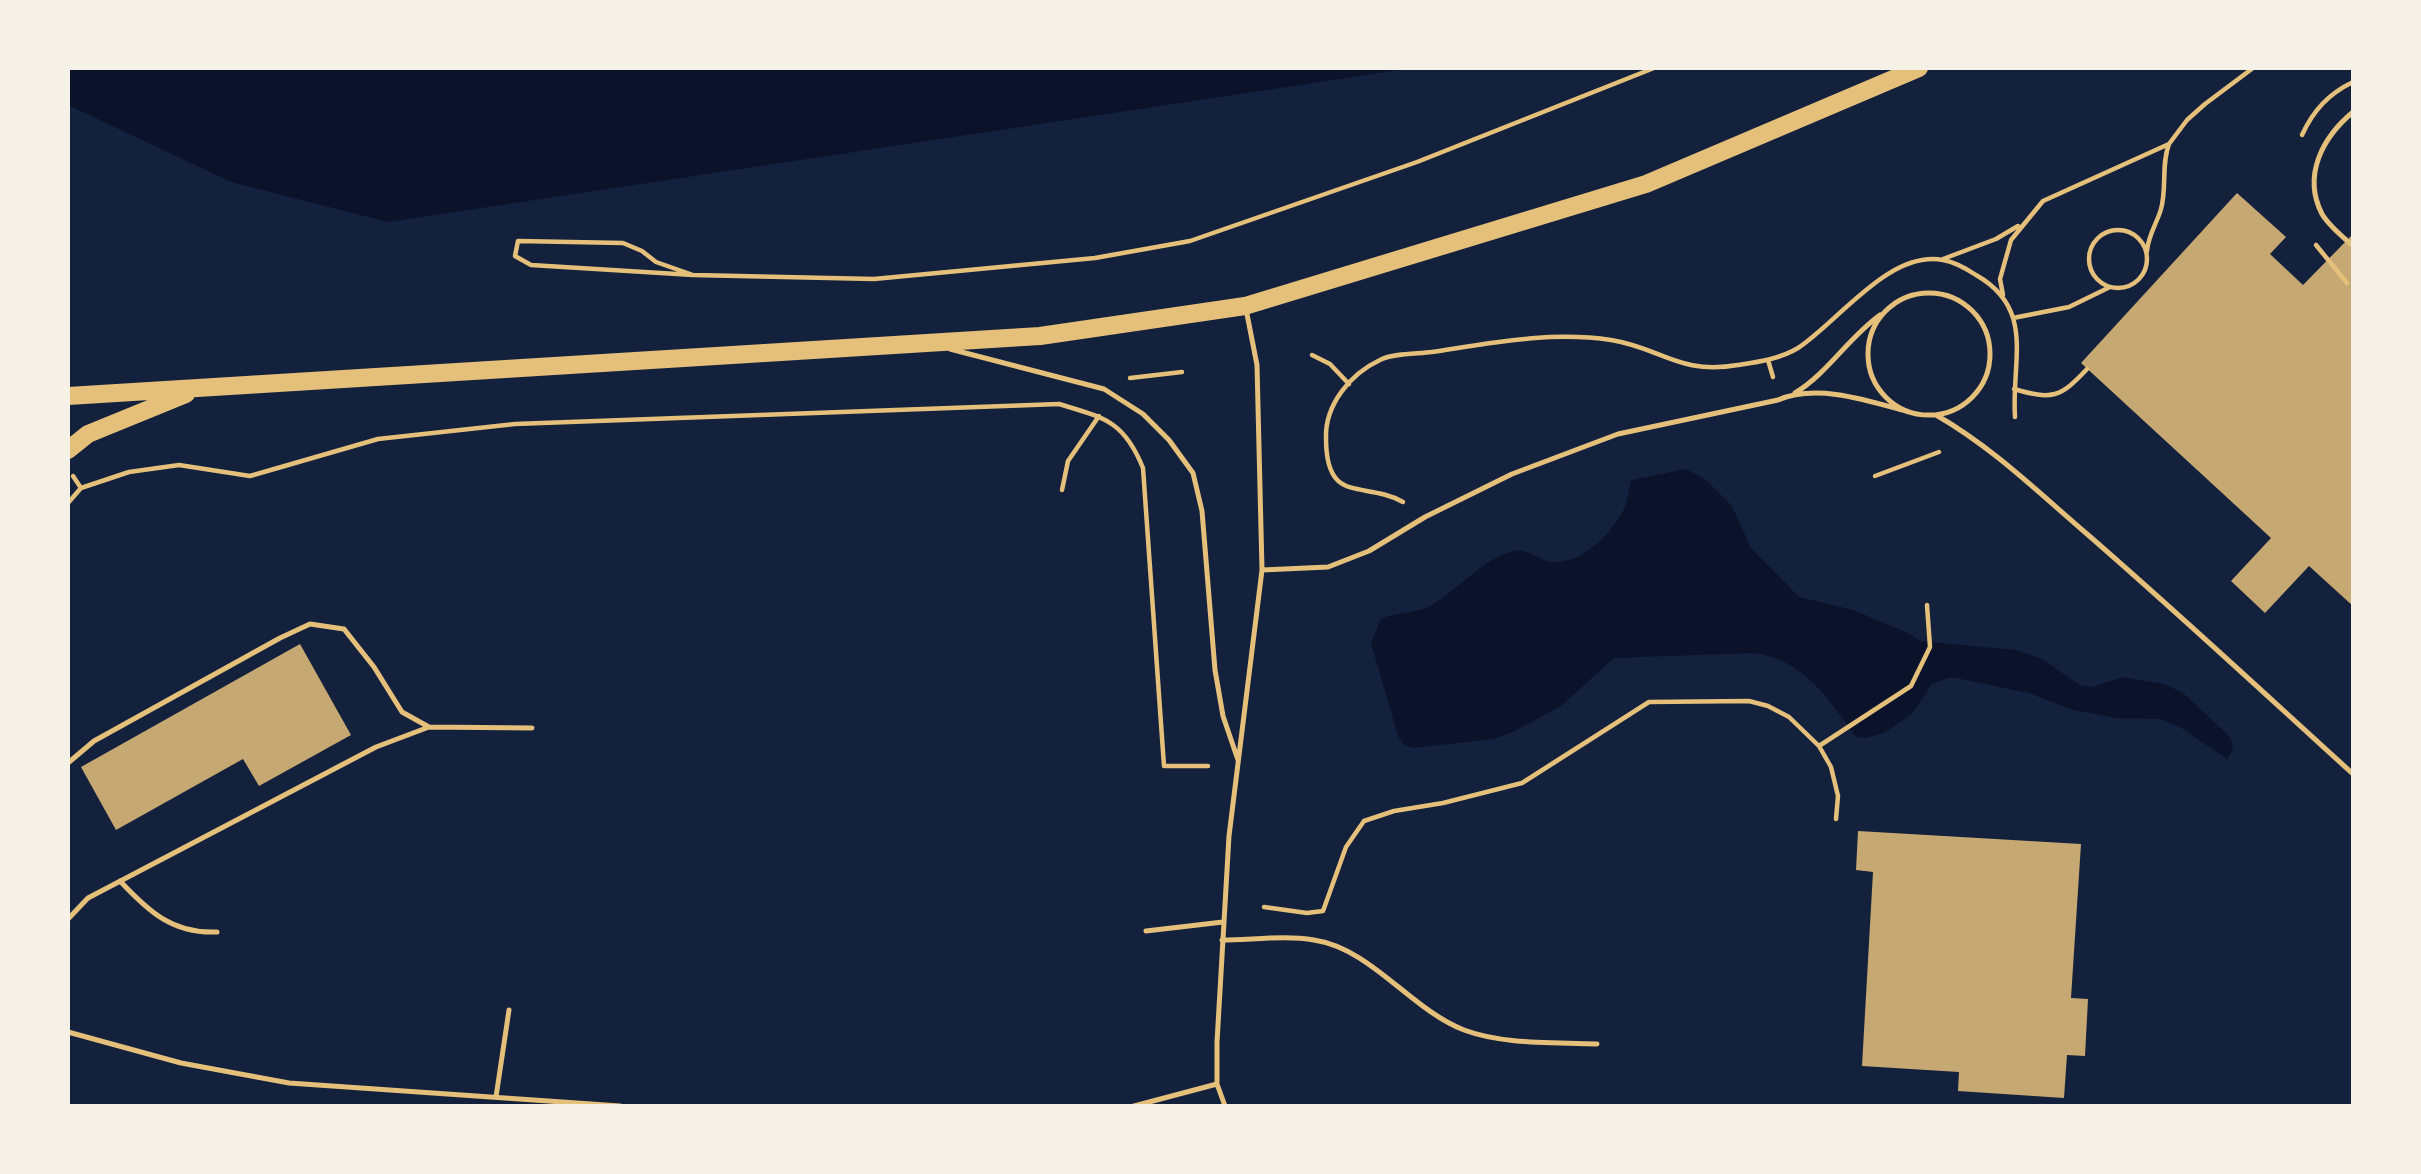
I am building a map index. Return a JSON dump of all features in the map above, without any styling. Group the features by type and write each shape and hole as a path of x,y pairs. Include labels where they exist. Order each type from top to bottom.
{"main road":[{"path":"68,396 1040,336 1245,306 1646,184 1919,68"},
{"path":"68,450 88,434 199,388"}],"lane":[{"path":"2353,112 2333,128 2315,165 2314,192 2323,216 2353,246"},
{"path":"1262,570 1328,567 1369,551 1425,517 1558,455 1618,434 1778,400 1811,383 1857,332 1901,299 1919,293 1936,292 1954,297 1969,306 1981,320 1988,336 1991,354 1980,388 1953,410 1936,415 1856,400 1794,393"},
{"path":"1225,1106 1217,1084 1223,922 1229,836 1262,570 1262,464 1257,365 1245,306"},
{"path":"1885,311 1873,328 1868,348 1870,368 1884,394 1909,412"},
{"path":"930,344 1104,389 1143,414 1177,451 1193,473 1202,511 1215,670 1223,716 1239,763"},
{"path":"1936,415 1964,431 2012,469 2149,588 2353,774"},
{"path":"68,763 94,741 163,701 310,624 344,629 374,667 402,712 429,727"},
{"path":"68,919 88,898 376,747 429,727 532,728"},
{"path":"120,881 143,906 171,923 194,933 217,933"},
{"path":"1146,930 1223,922"},
{"path":"1223,940 1312,939 1337,946 1356,957 1444,1021 1468,1031 1494,1038 1597,1044"},
{"path":"496,1097 509,1010"},
{"path":"68,1032 181,1063 289,1083 620,1106"},
{"path":"1134,1106 1217,1084"}],"path":[{"path":"693,275 656,262 642,251 623,243 518,240 515,256 531,265 693,275 874,279 1096,258 1191,241 1417,162 1654,68"},
{"path":"2147,254 2138,237 2130,232 2121,230 2102,234 2091,249 2090,268 2095,277 2111,287 2120,288 2137,280 2147,264 2147,254 2147,242 2161,209 2165,190 2164,157 2169,144 2187,120 2253,68"},
{"path":"2003,296 2000,279 2011,240 2022,223 2043,201 2060,191 2169,144"},
{"path":"1403,502 1394,496 1355,491 1337,480 1327,463 1325,435 1331,405 1349,384 1381,360 1518,339 1579,337 1614,340 1703,369 1768,360 1796,349 1896,268 1925,260 1942,260 1996,239 2022,223"},
{"path":"1942,260 1993,285 2010,304 2018,360 2014,390 2015,416"},
{"path":"2013,318 2069,307 2111,287"},
{"path":"1312,355 1330,363 1349,384"},
{"path":"1768,360 1773,377"},
{"path":"2014,390 2049,397 2059,395 2087,369"},
{"path":"1126,379 1182,373"},
{"path":"68,503 81,488 130,472 180,466 250,476 378,439 515,424 997,404 1059,404 1099,416 1132,440 1143,468 1164,766 1208,766"},
{"path":"1062,490 1068,461 1099,416"},
{"path":"1875,477 1939,452"},
{"path":"68,470 81,488"},
{"path":"1819,746 1911,685 1930,648 1927,605"},
{"path":"1264,907 1307,913 1323,911 1346,847 1364,821 1394,811 1522,783 1649,702 1732,699 1768,706 1789,717 1819,746 1830,767 1838,796 1836,819"}],"water":[{"path":"68,68 1413,68 388,222 231,182 68,105"},
{"path":"1686,469 1706,480 1732,506 1751,548 1799,597 1853,610 1906,632 1920,641 2016,650 2042,659 2080,685 2093,687 2122,677 2163,684 2182,692 2231,738 2233,749 2227,759 2180,727 2160,719 2115,718 2070,709 2029,693 1951,677 1932,684 1912,714 1884,733 1866,738 1856,737 1825,695 1800,672 1786,663 1753,653 1614,658 1561,706 1513,732 1493,739 1413,748 1404,745 1398,736 1371,643 1381,619 1432,605 1480,568 1513,551 1528,552 1552,562 1574,558 1594,546 1611,529 1626,504 1631,480"}],"building":[{"path":"2237,193 2286,237 2270,254 2303,285 2353,234 2353,606 2309,566 2265,613 2231,581 2271,538 2081,363"},
{"path":"300,644 351,735 259,786 243,759 116,830 81,767"},
{"path":"1858,831 2081,844 2071,998 2088,999 2085,1056 2067,1055 2064,1098 1958,1091 1959,1072 1862,1066 1873,872 1856,870"}]}
